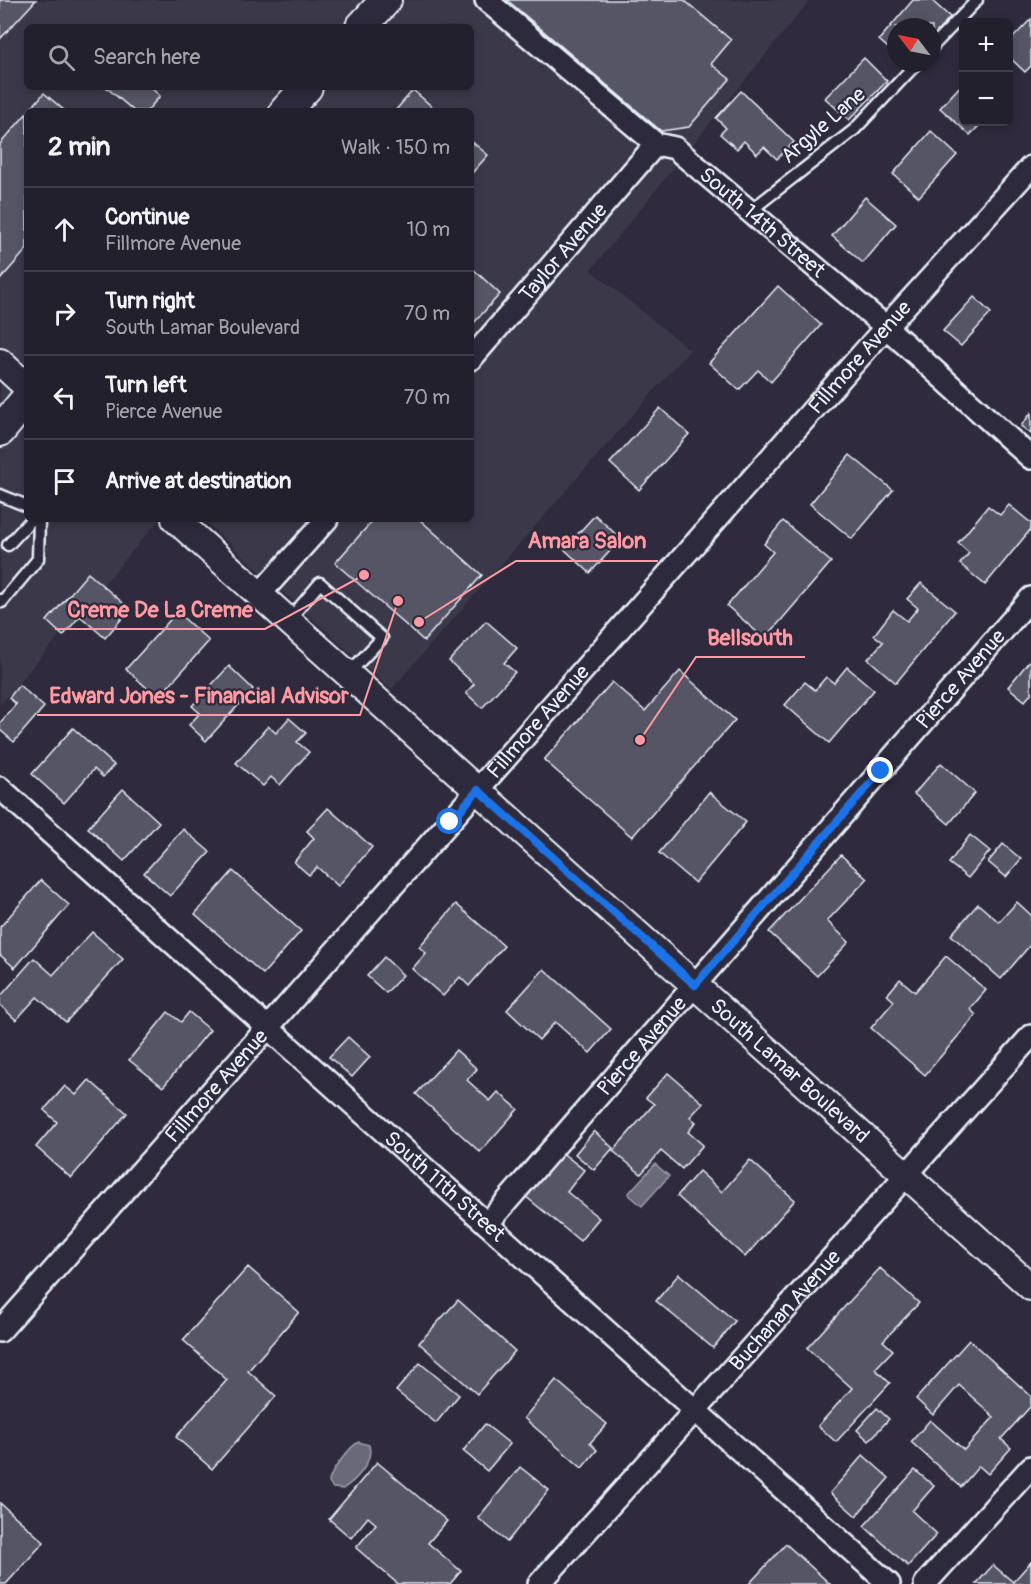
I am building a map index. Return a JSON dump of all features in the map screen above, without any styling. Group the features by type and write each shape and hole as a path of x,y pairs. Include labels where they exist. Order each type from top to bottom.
{"main road":[{"path":"364,24 386,0"},
{"path":"288,108 304,90"},
{"path":"0,430 24,402"}],"street":[{"name":"South 14th Street","path":"486,0 656,144 675,148 750,211 885,327 1031,458"},
{"name":"Taylor Avenue","path":"474,356 656,144"},
{"name":"Fillmore Avenue","path":"0,1331 885,327 1031,167"},
{"path":"0,362 24,384"},
{"name":"South Lamar Boulevard","path":"178,522 1031,1287"},
{"path":"259,595 324,522"},
{"name":"Pierce Avenue","path":"487,1224 1031,598"},
{"name":"South 11th Street","path":"0,788 889,1584"},
{"name":"Buchanan Avenue","path":"539,1584 1031,1036"},
{"path":"926,1584 1031,1467"}],"lane":[{"path":"941,37 976,0"},
{"name":"Argyle Lane","path":"750,211 854,130 909,72"},
{"path":"0,495 24,505"},
{"path":"8,545 29,522"},
{"path":"0,600 2,603 38,559 39,522"},
{"path":"288,621 320,583 382,638 348,674"}],"shaded area":[{"path":"0,0 810,0 591,270 690,350 391,690 205,522 474,522 474,108 24,108 24,522 157,522 0,705"}],"water":[{"path":"655,1164 669,1176 642,1206 628,1194"},
{"path":"359,1442 369,1445 370,1451 363,1470 343,1489 333,1488 329,1483 332,1473 346,1454"}],"building":[{"path":"0,0 36,0 0,39"},
{"path":"507,0 684,0 731,40 711,64 730,79 689,127 661,131"},
{"path":"913,0 931,0 950,17 941,28 941,18 898,18"},
{"path":"1031,19 1031,66 1025,72 1013,61 1013,38"},
{"path":"887,31 887,47 879,40"},
{"path":"864,58 887,81 849,120 825,98"},
{"path":"959,87 959,125 940,108"},
{"path":"110,90 153,90 160,96 150,108 130,108"},
{"path":"413,90 434,108 398,108"},
{"path":"741,91 794,142 777,159 764,147 757,154 744,141 737,149 720,134 726,128 716,118"},
{"path":"44,93 62,108 32,108"},
{"path":"24,116 24,252 0,280 0,144"},
{"path":"960,126 979,126 970,135"},
{"path":"931,131 957,155 919,197 893,174"},
{"path":"474,143 488,155 474,171"},
{"path":"865,197 896,224 863,263 832,236"},
{"path":"474,270 500,294 474,323"},
{"path":"778,286 821,325 771,382 758,370 739,390 709,363"},
{"path":"974,297 991,313 961,346 943,331"},
{"path":"660,408 689,434 639,490 610,463"},
{"path":"1031,413 1031,434 1021,426"},
{"path":"850,455 893,490 852,539 810,504"},
{"path":"1009,505 1031,523 1031,529 985,585 960,564 969,553 958,543 988,506 1000,515"},
{"path":"595,515 621,539 590,573 564,549"},
{"path":"783,521 831,562 765,639 727,606 773,552 764,544"},
{"path":"371,522 422,522 482,575 424,641 335,563"},
{"path":"88,573 130,609 105,638 80,616 63,636 47,621"},
{"path":"921,583 955,611 896,683 868,659 883,642 874,635 893,610 907,621 918,608 907,599"},
{"path":"177,612 209,641 158,698 126,669"},
{"path":"486,621 517,648 504,663 515,672 482,708 466,693 474,684 449,661"},
{"path":"1031,659 1031,694 1025,701 1008,687"},
{"path":"229,666 253,689 206,741 189,725 200,713 192,706"},
{"path":"847,667 874,690 829,743 785,705 805,682 815,690 826,677 834,683"},
{"path":"680,671 735,720 632,837 544,760 612,682 645,711"},
{"path":"19,685 44,707 14,742 0,730 0,723 16,704 9,698"},
{"path":"289,718 306,733 297,742 309,752 280,785 271,777 263,786 236,763 268,726 276,733"},
{"path":"73,728 114,765 103,777 94,769 64,803 32,774"},
{"path":"941,763 975,793 949,824 914,794"},
{"path":"123,789 159,822 124,861 88,828"},
{"path":"709,792 746,822 695,883 659,853"},
{"path":"328,808 372,847 338,886 317,867 309,875 294,862 314,838 307,831"},
{"path":"183,829 210,852 170,896 144,873"},
{"path":"970,835 990,851 968,878 949,863"},
{"path":"1003,844 1021,859 1006,877 988,862"},
{"path":"841,855 867,879 827,921 849,942 817,976 769,932"},
{"path":"233,871 301,931 263,974 195,914"},
{"path":"41,880 69,905 15,968 0,955 0,927"},
{"path":"1017,902 1031,915 1031,944 1001,979 951,935 978,904 999,922"},
{"path":"456,904 504,946 469,986 460,977 443,996 412,969 426,953 419,947"},
{"path":"92,932 123,959 66,1022 37,997 16,1020 0,1005 0,997 34,958 53,975"},
{"path":"946,956 986,990 970,1009 976,1015 925,1075 871,1028 894,1001 887,995 900,979 915,992"},
{"path":"384,957 403,975 386,993 367,976"},
{"path":"544,969 611,1029 590,1053 555,1022 539,1040 507,1010"},
{"path":"168,1012 181,1022 189,1012 210,1030 163,1087 129,1060"},
{"path":"348,1037 370,1057 352,1077 329,1057"},
{"path":"456,1050 477,1069 467,1080 490,1101 498,1092 518,1109 480,1152 416,1094"},
{"path":"668,1073 703,1103 690,1117 696,1122 688,1132 703,1145 682,1169 661,1151 641,1174 613,1151 654,1104 646,1098"},
{"path":"89,1080 127,1113 71,1178 36,1147 57,1122 44,1110 65,1086 76,1095"},
{"path":"594,1131 613,1148 594,1170 575,1154"},
{"path":"561,1152 584,1170 567,1192 599,1218 580,1241 525,1196"},
{"path":"750,1160 795,1200 745,1257 677,1196 699,1171 722,1192"},
{"path":"248,1267 299,1312 248,1371 276,1396 212,1469 176,1437 227,1380 183,1340"},
{"path":"880,1268 919,1303 883,1341 893,1350 875,1369 890,1383 836,1442 818,1426 852,1388 807,1348"},
{"path":"679,1274 735,1321 713,1348 656,1301"},
{"path":"458,1300 515,1351 477,1394 419,1343"},
{"path":"969,1340 1031,1396 1031,1406 1001,1439 1011,1448 988,1474 979,1466 961,1487 911,1442 930,1420 964,1450 994,1417 959,1385 933,1415 916,1399"},
{"path":"420,1363 459,1395 436,1423 396,1391"},
{"path":"556,1380 607,1424 590,1443 597,1450 582,1468 524,1418"},
{"path":"877,1408 889,1419 869,1441 857,1430"},
{"path":"485,1424 510,1444 487,1471 463,1451"},
{"path":"863,1455 889,1478 856,1516 830,1493"},
{"path":"377,1462 447,1521 428,1543 461,1571 450,1584 398,1584 356,1548 376,1524 368,1517 351,1538 329,1519"},
{"path":"520,1467 549,1490 507,1542 478,1518"},
{"path":"915,1470 934,1486 912,1511 937,1534 908,1566 864,1526"},
{"path":"0,1503 44,1542 6,1584 0,1584"},
{"path":"786,1544 830,1584 749,1584"},
{"path":"1031,1562 1031,1584 976,1584 993,1565 1013,1582"}],"place":[{"name":"Creme De La Creme","path":"364,575"},
{"name":"Edward Jones - Financial Advisor","path":"398,601"},
{"name":"Amara Salon","path":"419,622"},
{"name":"Bellsouth","path":"640,740"}],"route":[{"path":"450,822 478,790 695,985 881,771"}]}
